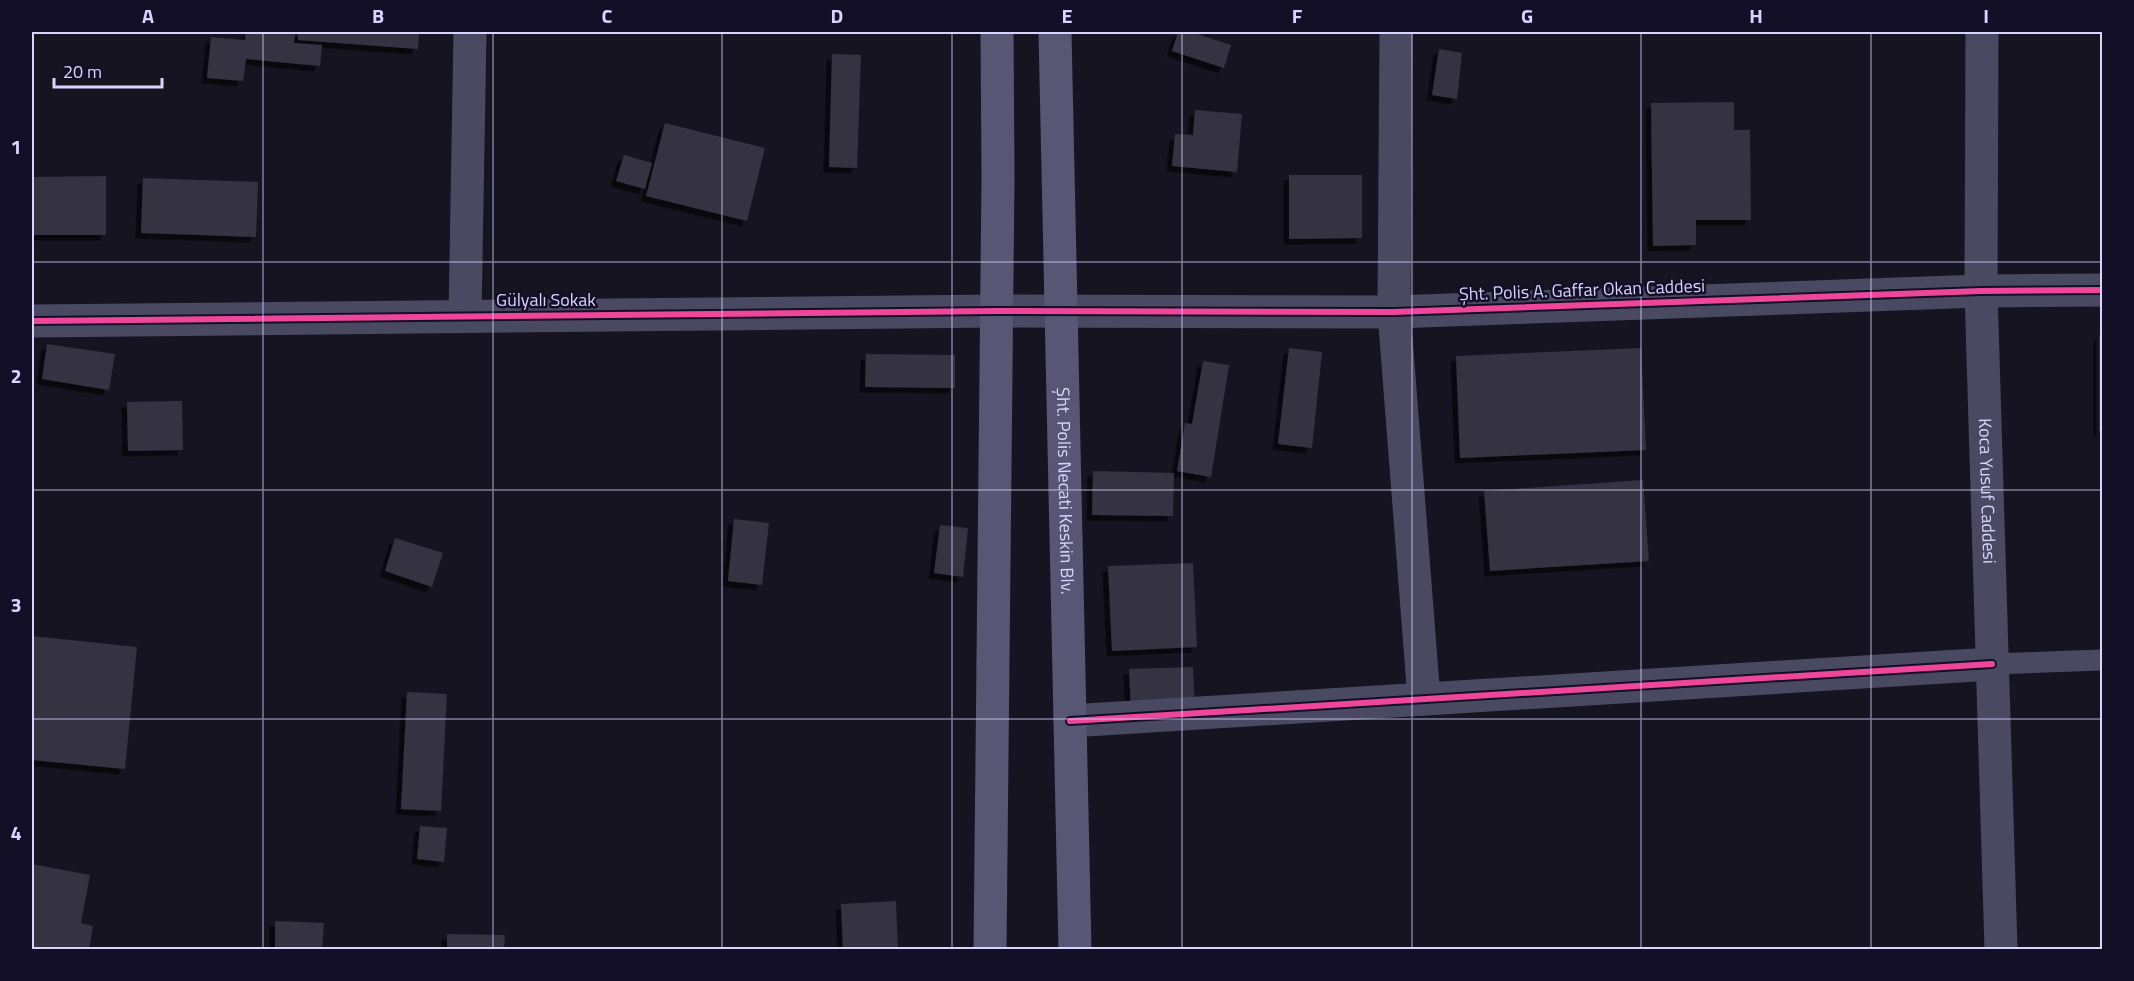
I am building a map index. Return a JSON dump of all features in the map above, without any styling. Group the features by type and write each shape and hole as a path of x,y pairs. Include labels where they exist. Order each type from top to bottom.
{"street":[{"path":"465,316 470,32"},
{"path":"990,950 997,32"},
{"name":"Şht. Polis Necati Keskin Blv.","path":"1055,32 1074,950"},
{"path":"1396,32 1394,312 1424,699"},
{"name":"Koca Yusuf Caddesi","path":"1982,32 1981,291 2001,950"},
{"name":"Şht. Polis A. Gaffar Okan Caddesi","path":"1062,312 1394,312 1981,291 2103,290"},
{"name":"Gülyalı Sokak","path":"32,321 1062,312"},
{"path":"1070,721 1992,664"}],"lane":[{"path":"1992,664 2103,660"}],"building":[{"path":"246,32 295,32 294,43 322,45 320,66 246,59 243,81 207,78 211,37 245,40"},
{"path":"298,32 419,32 418,49 298,40"},
{"path":"1178,32 1191,32 1231,45 1224,68 1172,51"},
{"path":"1439,49 1462,53 1457,99 1432,95"},
{"path":"832,54 861,55 857,168 829,167"},
{"path":"1734,102 1734,130 1750,130 1751,220 1696,220 1696,245 1653,246 1651,103"},
{"path":"1195,110 1242,114 1237,172 1172,166 1175,134 1193,135"},
{"path":"665,123 765,148 747,221 646,196"},
{"path":"624,155 652,163 645,189 616,181"},
{"path":"1289,175 1362,175 1362,238 1289,239"},
{"path":"106,176 106,235 32,235 32,177"},
{"path":"143,178 258,182 256,237 141,233"},
{"path":"2099,335 2102,335 2102,431 2099,431"},
{"path":"47,344 115,354 109,390 42,379"},
{"path":"1289,348 1322,352 1312,448 1278,444"},
{"path":"1641,348 1646,450 1460,458 1456,356"},
{"path":"866,354 955,355 955,388 865,387"},
{"path":"1203,361 1229,365 1211,477 1177,471 1185,423 1192,424"},
{"path":"182,401 183,450 128,451 127,402"},
{"path":"1093,471 1174,473 1173,516 1092,515"},
{"path":"1643,480 1649,561 1490,571 1484,491"},
{"path":"734,519 769,523 762,585 728,581"},
{"path":"940,525 968,528 963,577 934,573"},
{"path":"395,538 443,553 432,587 385,571"},
{"path":"1193,563 1197,647 1112,651 1108,566"},
{"path":"32,636 137,647 125,769 32,760"},
{"path":"1193,667 1195,710 1131,713 1129,669"},
{"path":"407,692 447,694 441,811 401,809"},
{"path":"420,826 447,828 444,862 417,859"},
{"path":"32,864 90,875 81,923 93,926 89,950 32,950"},
{"path":"896,901 898,950 843,950 841,904"},
{"path":"275,921 324,923 322,950 275,950"},
{"path":"447,934 505,935 504,950 447,950"}],"cycle path":[{"path":"32,321 996,311 1394,312 1981,291 2102,290"},
{"path":"1070,721 1992,664"}]}
